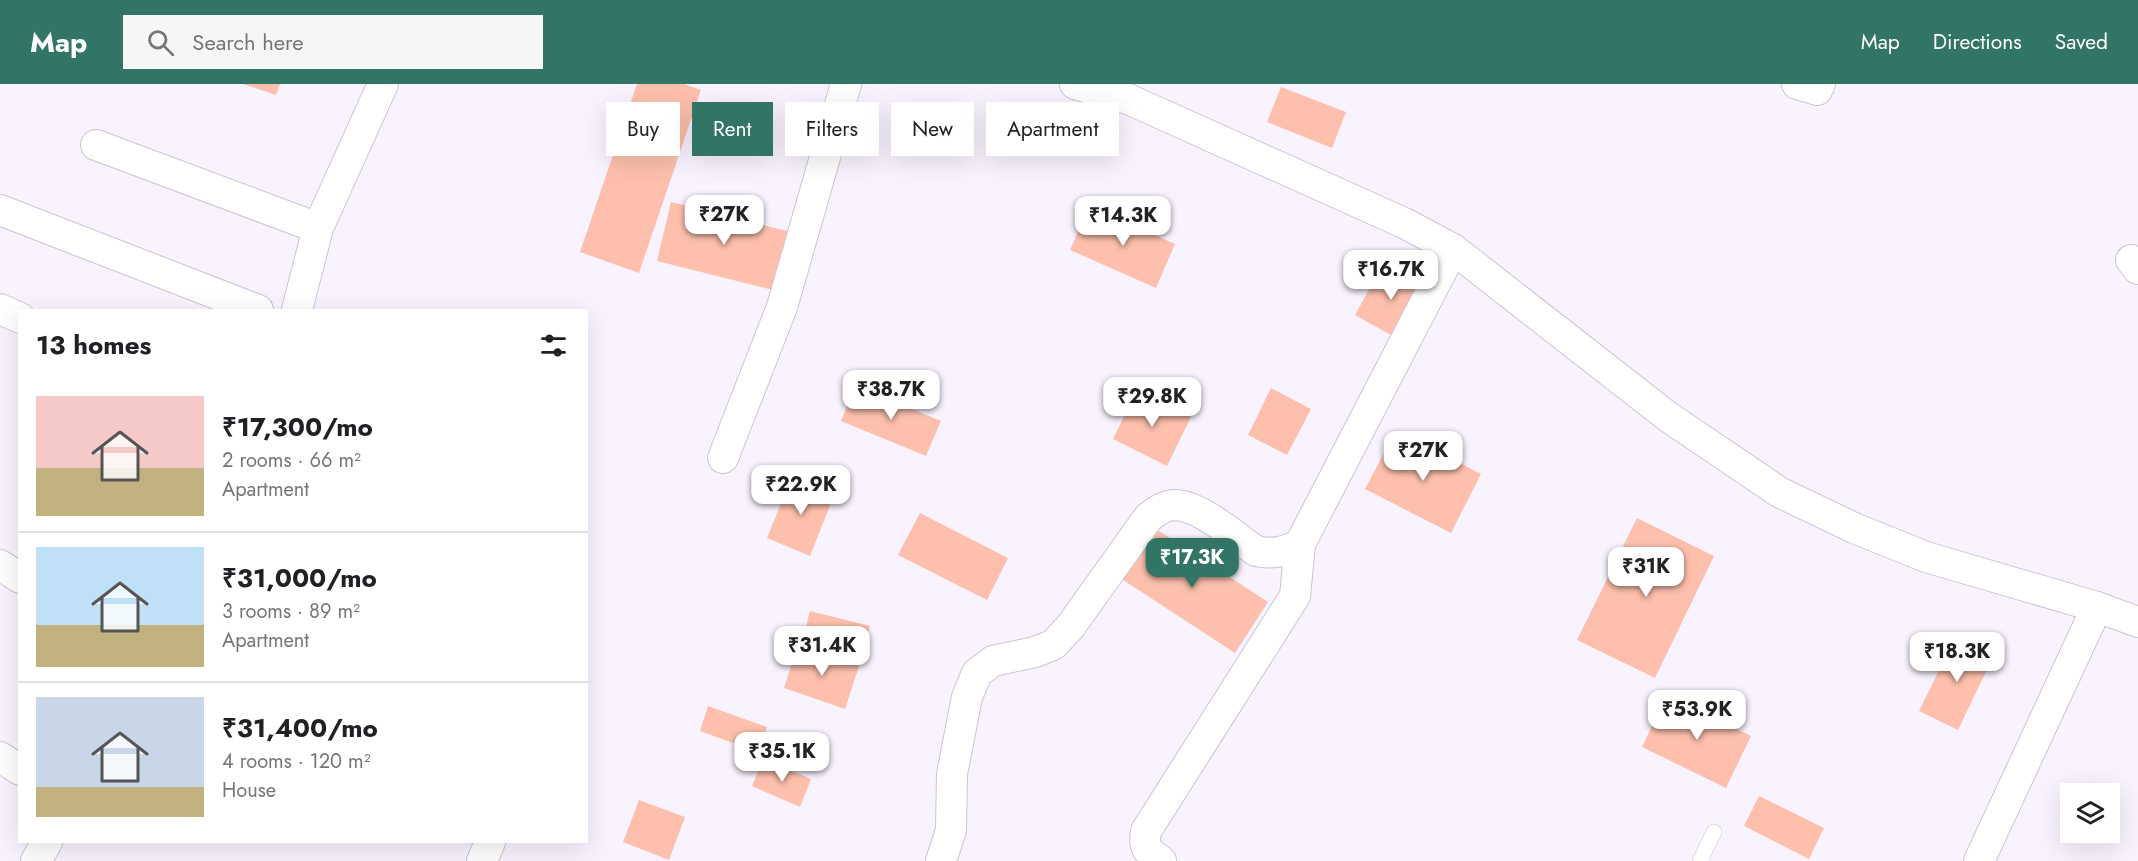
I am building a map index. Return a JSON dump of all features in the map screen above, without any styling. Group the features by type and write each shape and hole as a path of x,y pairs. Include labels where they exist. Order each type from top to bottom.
{"street":[{"path":"297,309 318,228 384,84"},
{"path":"723,458 782,307 846,84"},
{"path":"1075,84 1130,92 1404,223 1453,249 1667,416 1779,492 1854,528 1926,557 2097,607 2138,622"},
{"path":"1797,84 1817,90 1820,84"},
{"path":"96,145 318,228"},
{"path":"0,210 255,309"},
{"path":"1161,861 1148,850 1144,842 1146,831 1295,596 1300,544 1453,249"},
{"path":"0,309 18,317"},
{"path":"941,861 951,830 952,774 967,697 977,673 993,661 1035,652 1053,645 1070,627 1148,518 1159,509 1173,505 1192,509 1256,552 1266,554 1284,552 1300,544"},
{"path":"0,565 18,577"},
{"path":"1979,861 2097,607"},
{"path":"0,757 18,769"},
{"path":"36,861 46,843"},
{"path":"482,861 490,843"}],"lane":[{"path":"1700,861 1714,832"}],"building":[{"path":"243,84 280,84 276,95"},
{"path":"637,84 684,84 701,90 697,102 692,102 692,117 680,152 680,102 631,102"},
{"path":"1281,87 1346,112 1332,148 1267,122"},
{"path":"613,156 679,156 639,273 580,252"},
{"path":"671,202 791,232 777,291 657,261"},
{"path":"1089,207 1175,244 1156,288 1070,250"},
{"path":"1383,264 1426,287 1398,339 1355,315"},
{"path":"855,386 941,421 926,456 841,421"},
{"path":"1271,388 1311,409 1287,455 1248,435"},
{"path":"1137,390 1191,417 1167,466 1113,439"},
{"path":"1396,430 1481,474 1451,533 1365,489"},
{"path":"792,476 835,493 810,556 767,538"},
{"path":"920,513 1008,558 987,600 898,555"},
{"path":"1637,518 1714,556 1655,678 1577,640"},
{"path":"1150,525 1268,602 1235,653 1117,576"},
{"path":"810,611 870,626 862,657 802,641"},
{"path":"1956,636 1994,655 1958,730 1919,711"},
{"path":"798,645 859,666 845,709 784,688"},
{"path":"1667,695 1751,736 1726,788 1642,747"},
{"path":"708,706 767,727 758,752 700,731"},
{"path":"763,759 811,779 800,807 752,786"},
{"path":"1759,796 1824,828 1809,859 1744,826"},
{"path":"639,800 685,817 669,860 623,842"}]}
